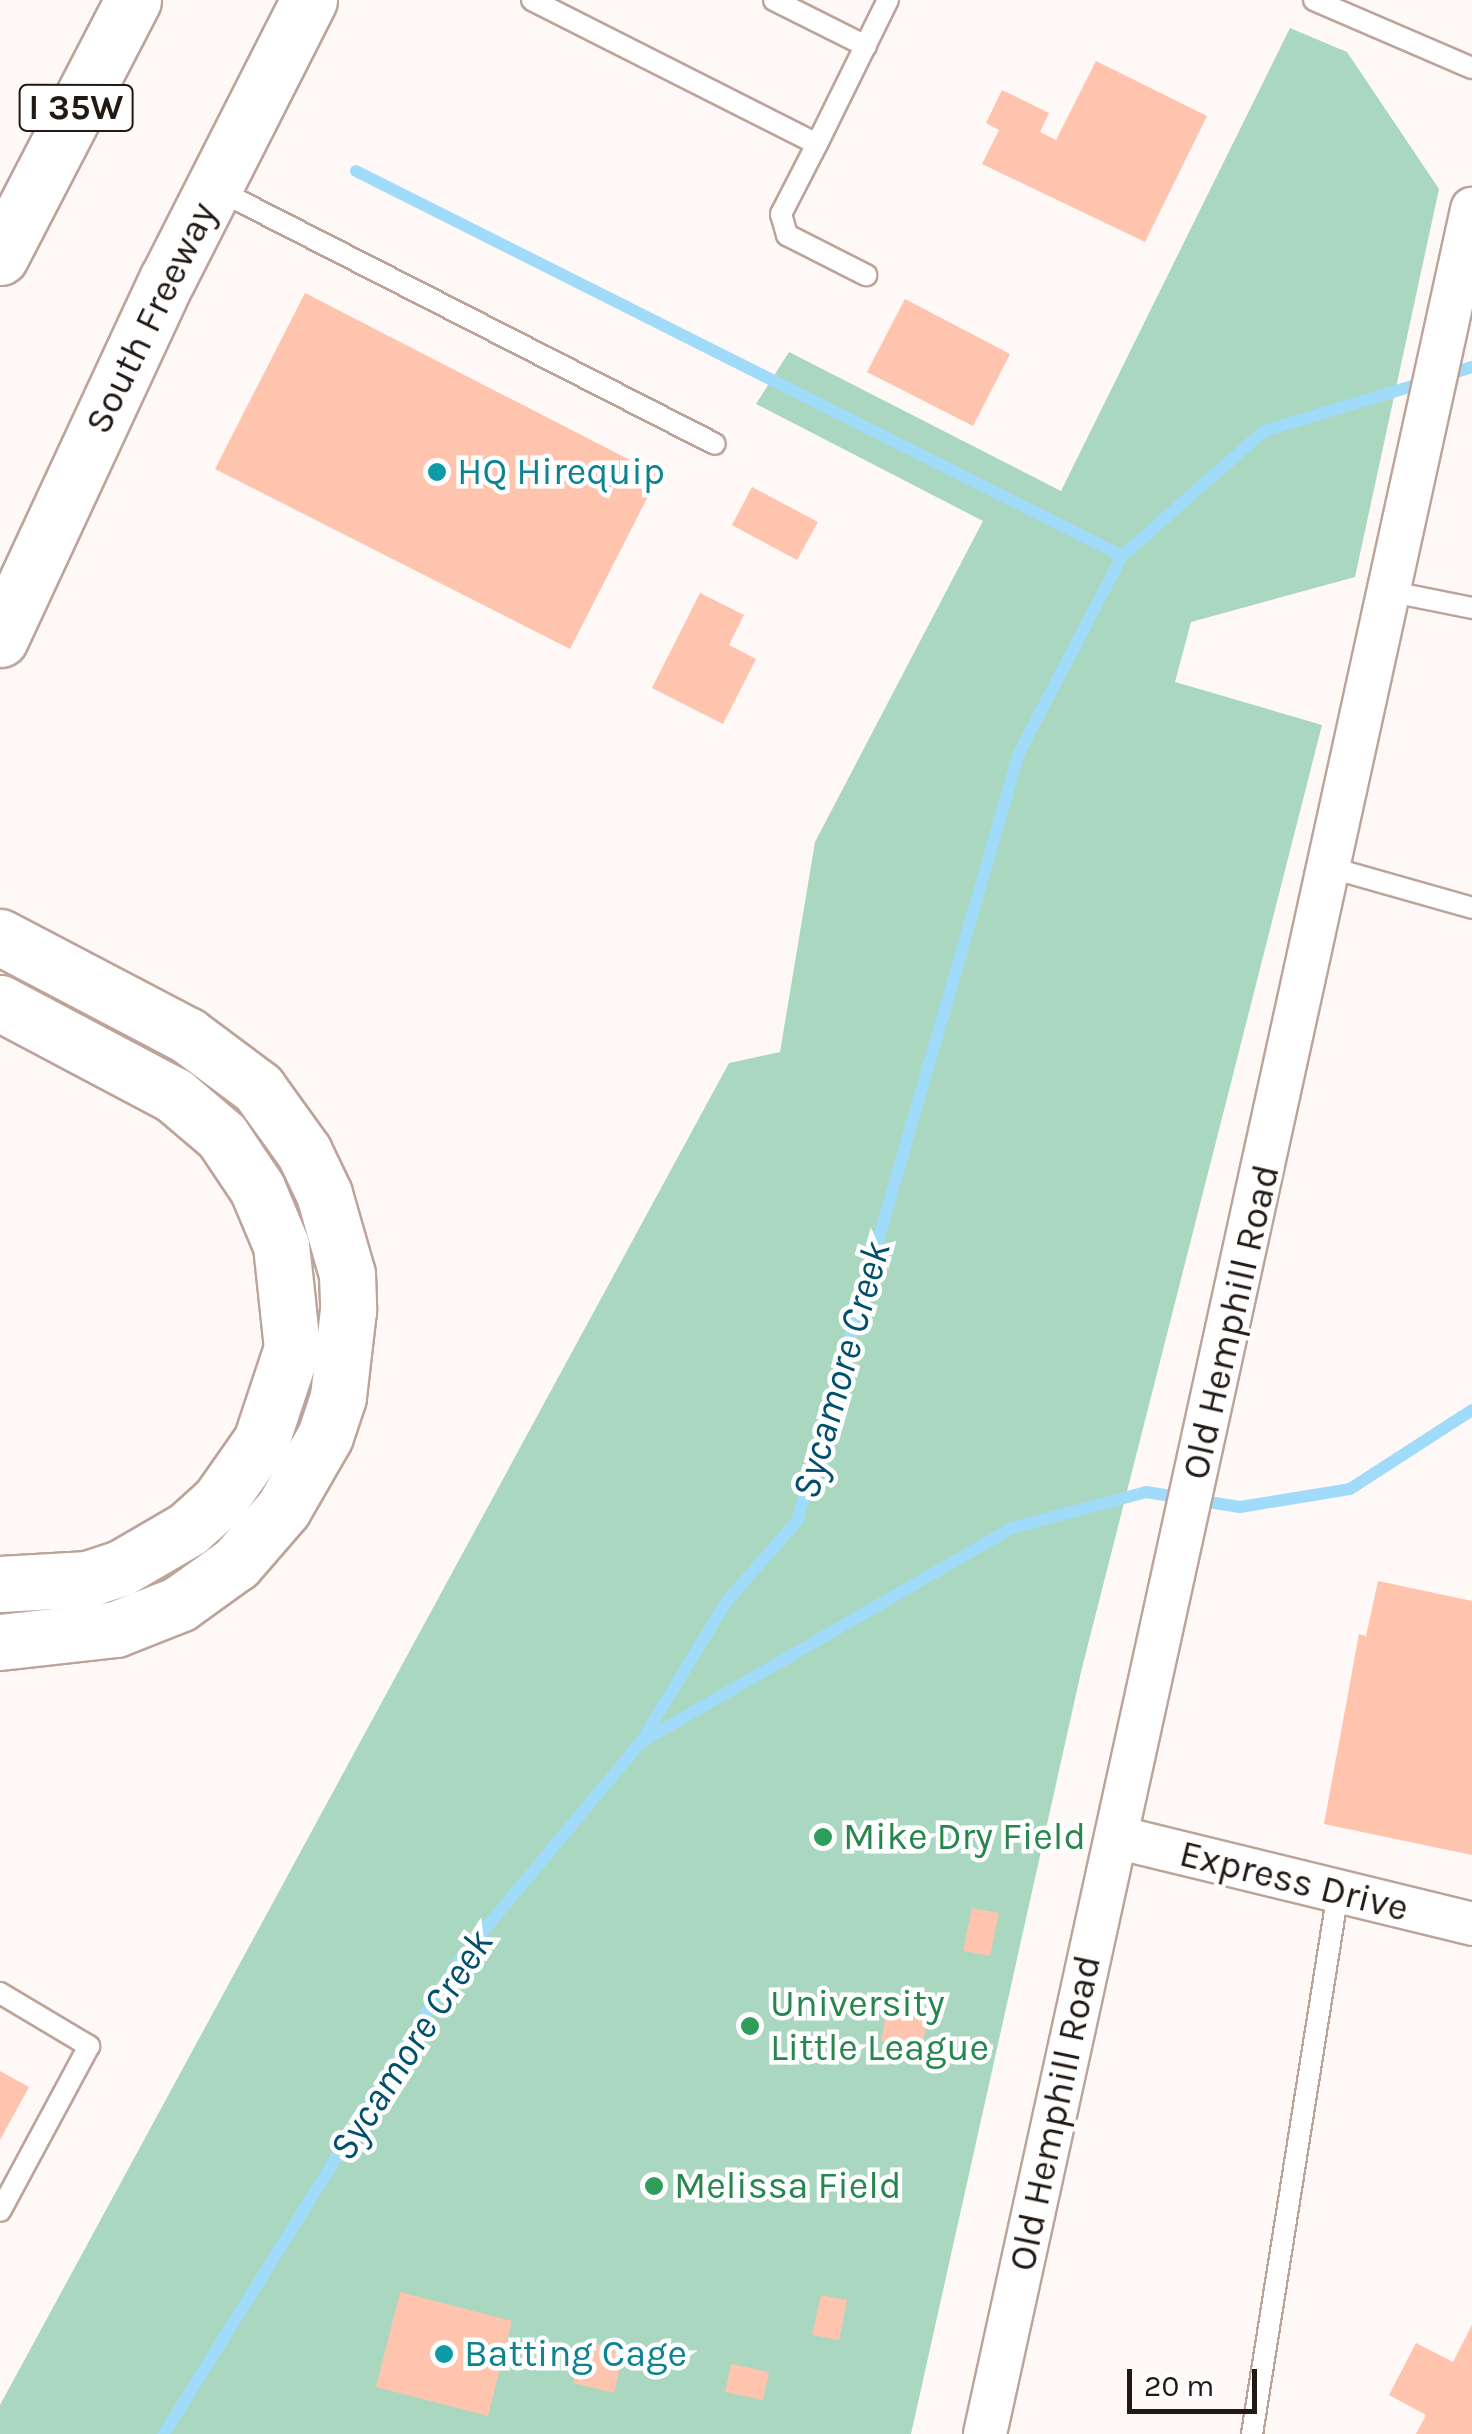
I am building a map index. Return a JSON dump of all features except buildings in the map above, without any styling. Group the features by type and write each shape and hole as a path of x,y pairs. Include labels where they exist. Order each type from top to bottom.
{"main road":[{"name":"I 35W","path":"0,257 133,0"},
{"name":"South Freeway","path":"0,639 214,188 309,0"},
{"path":"0,937 187,1035 258,1088 304,1152 324,1194 346,1274 348,1310 338,1397 325,1436 283,1509 236,1562 179,1604 116,1628 0,1642"},
{"path":"0,1584 88,1579 121,1568 188,1529 220,1501 261,1441 292,1348 281,1245 257,1188 222,1136 174,1095 12,1009"}],"street":[{"name":"Old Hemphill Road","path":"985,2434 1332,868 1470,218"},
{"name":"Express Drive","path":"1116,1837 1472,1924"}],"lane":[{"path":"532,0 817,144"},
{"path":"774,0 866,46"},
{"path":"866,274 788,234 781,214 888,0"},
{"path":"1314,0 1472,68"},
{"path":"214,188 715,444"},
{"path":"1392,592 1472,608"},
{"path":"1332,868 1472,908"},
{"path":"1252,2434 1338,1892"},
{"path":"0,1993 89,2046 0,2211"}],"green space":[{"path":"1290,28 1347,52 1439,189 1355,577 1191,622 1175,682 1322,725 1081,1672 911,2434 0,2434 0,2405 729,1063 780,1052 815,842 983,521 756,404 789,352 1061,491"}],"waterway":[{"path":"356,171 1122,556"},
{"name":"Sycamore Creek","path":"1444,376 1472,367"},
{"name":"Sycamore Creek","path":"164,2434 460,1959 641,1742 726,1602 797,1521 1019,753 1122,556 1264,431 1425,382"},
{"path":"643,1741 1012,1528 1146,1492 1240,1507 1350,1489 1472,1410"}],"place":[{"name":"HQ Hirequip","path":"437,472"},
{"name":"Mike Dry Field","path":"823,1837"},
{"name":"University Little League","path":"750,2026"},
{"name":"Melissa Field","path":"654,2186"},
{"name":"Batting Cage","path":"444,2354"}]}
